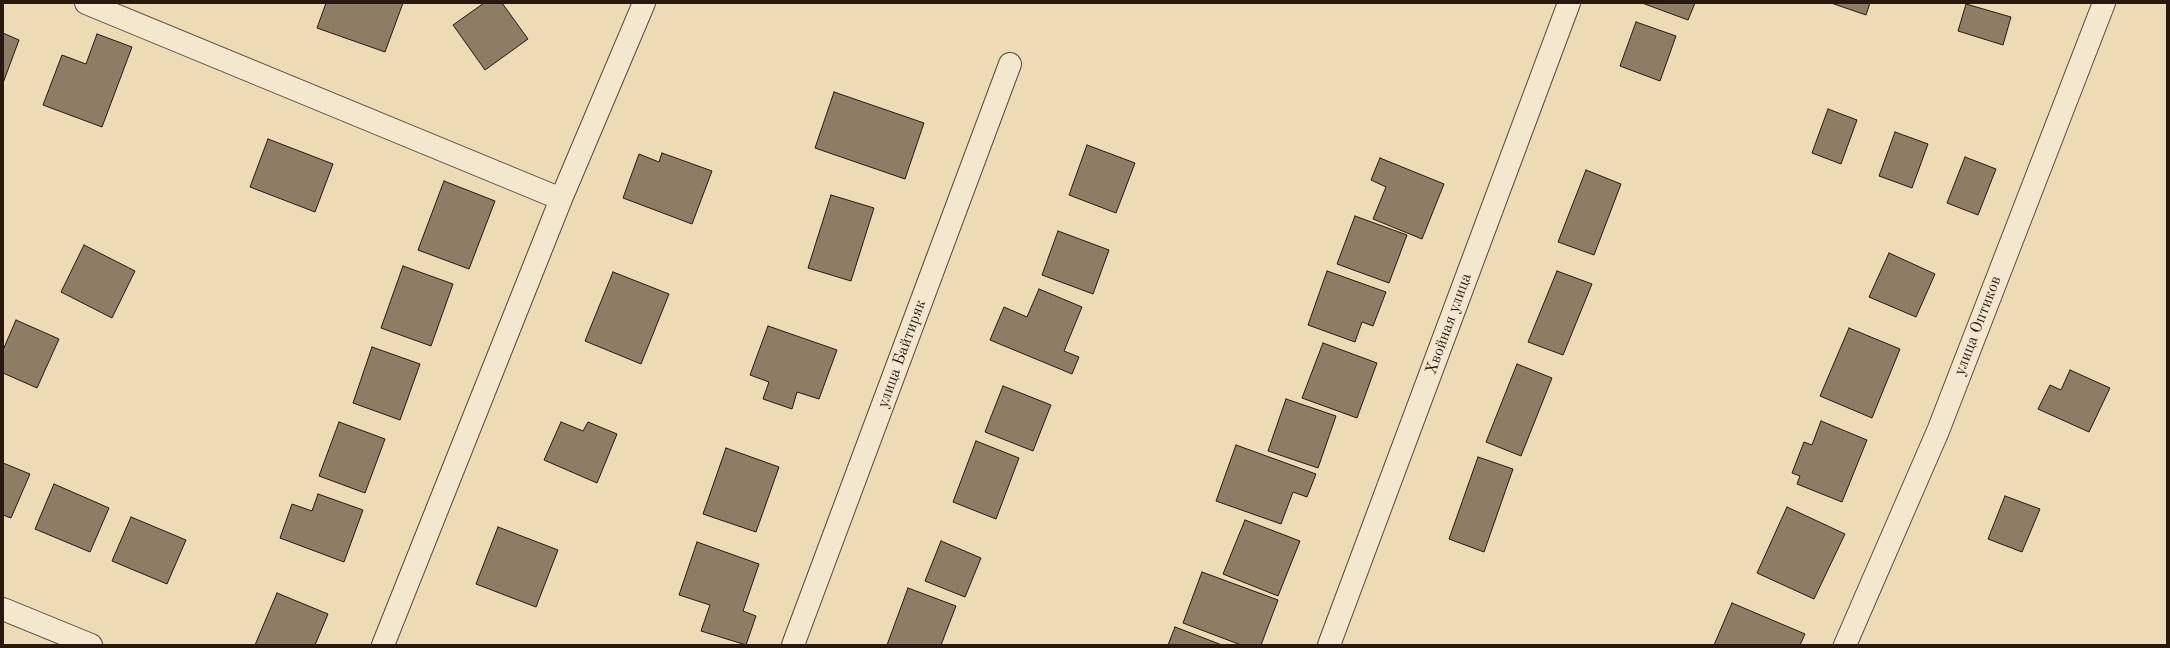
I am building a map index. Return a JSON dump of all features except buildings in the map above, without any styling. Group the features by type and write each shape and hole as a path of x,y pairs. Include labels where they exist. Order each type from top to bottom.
{"street":[{"path":"86,3 561,199"},
{"path":"383,645 561,199 644,3"},
{"name":"Хвойная улица","path":"1329,645 1569,3"},
{"name":"улица Оптиков","path":"1845,645 1938,431 2104,3"},
{"name":"улица Байтиряк","path":"793,645 1010,64"},
{"path":"3,609 91,645"}]}
